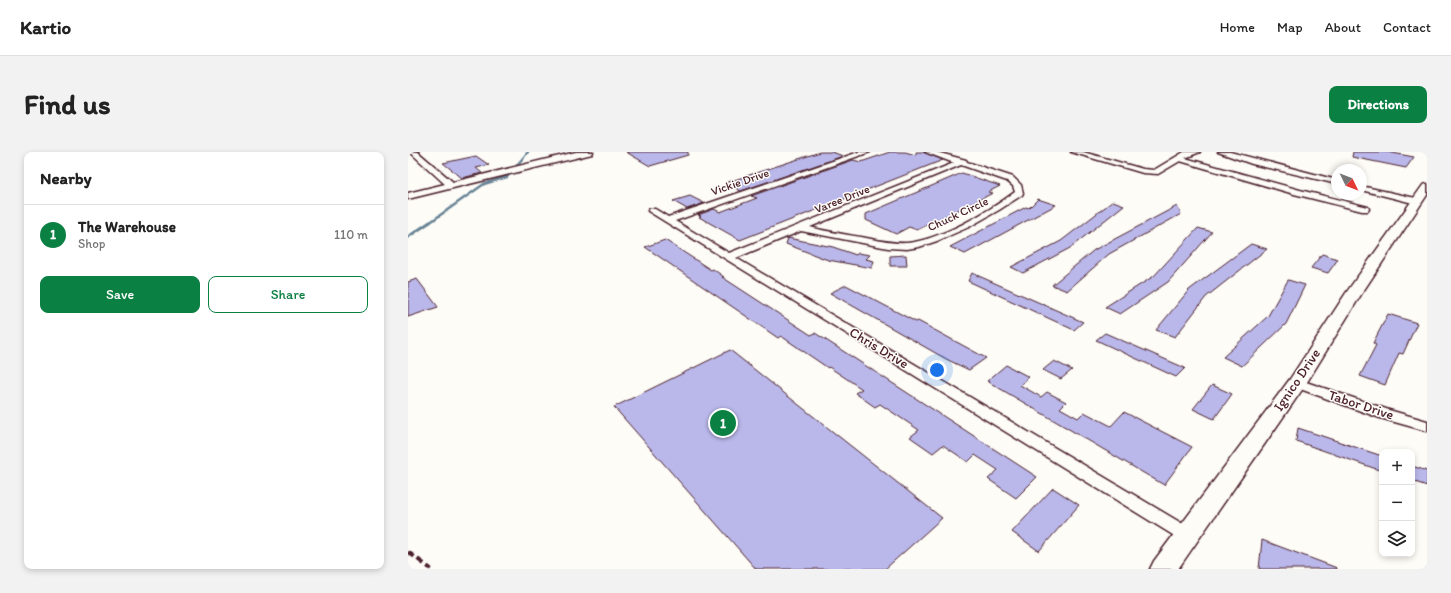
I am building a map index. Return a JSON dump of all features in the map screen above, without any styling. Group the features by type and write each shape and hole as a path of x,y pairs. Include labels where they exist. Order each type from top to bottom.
{"street":[{"path":"414,152 451,186"},
{"path":"408,196 588,152"},
{"name":"Vickie Drive","path":"668,220 866,152"},
{"name":"Chuck Circle","path":"802,228 818,233 881,244 907,246 926,242 950,232 997,209 1019,193 1017,185 1010,178 930,152"},
{"path":"1075,152 1143,171 1155,172 1196,152"},
{"path":"1222,152 1255,162 1289,180 1365,209"},
{"path":"1180,159 1289,180 1331,182"},
{"name":"Varee Drive","path":"729,257 963,162"},
{"path":"1367,189 1422,194"},
{"name":"Ignico Drive","path":"1163,569 1296,383 1354,293 1422,194"},
{"name":"Chris Drive","path":"652,211 1187,535"},
{"name":"Tabor Drive","path":"1296,383 1385,414 1427,426"}],"building":[{"path":"626,152 688,152 688,155 650,166"},
{"path":"820,152 832,152 843,156 741,191 725,183"},
{"path":"890,152 905,152 916,155 916,152 924,152 943,160 740,240 699,217 701,216 698,215 714,209 720,212 757,198 751,196 853,160 861,162"},
{"path":"1353,152 1387,152 1414,157 1406,168 1352,157"},
{"path":"476,156 489,165 476,168 482,173 462,178 443,163"},
{"path":"962,173 1000,186 988,192 993,193 917,230 909,227 896,234 866,220 866,214"},
{"path":"690,196 704,203 687,209 673,201"},
{"path":"1038,199 1056,205 965,254 950,247 1026,207 1029,208"},
{"path":"1113,201 1124,205 1070,248 1023,273 1011,267 1061,241"},
{"path":"1177,206 1181,214 1109,254 1067,291 1052,285 1094,250"},
{"path":"1198,228 1212,232 1168,282 1120,314 1105,307 1154,276"},
{"path":"788,238 833,247 856,255 858,253 870,255 866,259 874,261 872,268 828,260 786,244"},
{"path":"665,240 711,270 713,269 724,277 722,277 811,335 815,333 826,340 1037,477 1016,498 988,479 998,470 975,455 968,462 943,445 933,453 910,437 919,430 880,404 875,407 855,393 862,389 781,336 778,338 645,247"},
{"path":"1251,244 1267,249 1206,297 1175,337 1156,330 1189,290"},
{"path":"1322,254 1338,259 1328,273 1311,268"},
{"path":"906,255 907,266 890,266 890,256"},
{"path":"972,273 1083,322 1074,330 968,281"},
{"path":"417,279 438,307 408,317 408,282"},
{"path":"1288,280 1305,285 1286,324 1242,366 1223,357 1268,316"},
{"path":"846,285 916,322 918,321 986,358 969,370 946,359 830,293"},
{"path":"1388,314 1417,323 1403,354 1399,353 1385,385 1360,376 1376,345 1373,343"},
{"path":"1105,333 1185,368 1176,377 1096,340"},
{"path":"730,350 942,518 885,569 756,569 614,407"},
{"path":"1054,361 1072,370 1061,379 1043,370"},
{"path":"1006,365 1029,377 1020,385 1041,397 1047,392 1066,402 1060,408 1078,418 1084,412 1111,426 1124,412 1192,447 1164,485 987,381"},
{"path":"1212,385 1232,394 1214,419 1193,409"},
{"path":"1298,428 1379,455 1379,470 1296,441"},
{"path":"1415,467 1427,471 1427,486 1415,482"},
{"path":"1053,488 1079,505 1039,551 1012,532"},
{"path":"1262,540 1337,568 1337,569 1259,569"}],"waterway":[{"path":"517,165 528,152"},
{"path":"429,223 484,184 507,177 513,170"},
{"path":"408,237 430,222"}],"railway":[{"path":"408,552 431,569"}],"place":[{"name":"The Warehouse","path":"723,423"}]}
